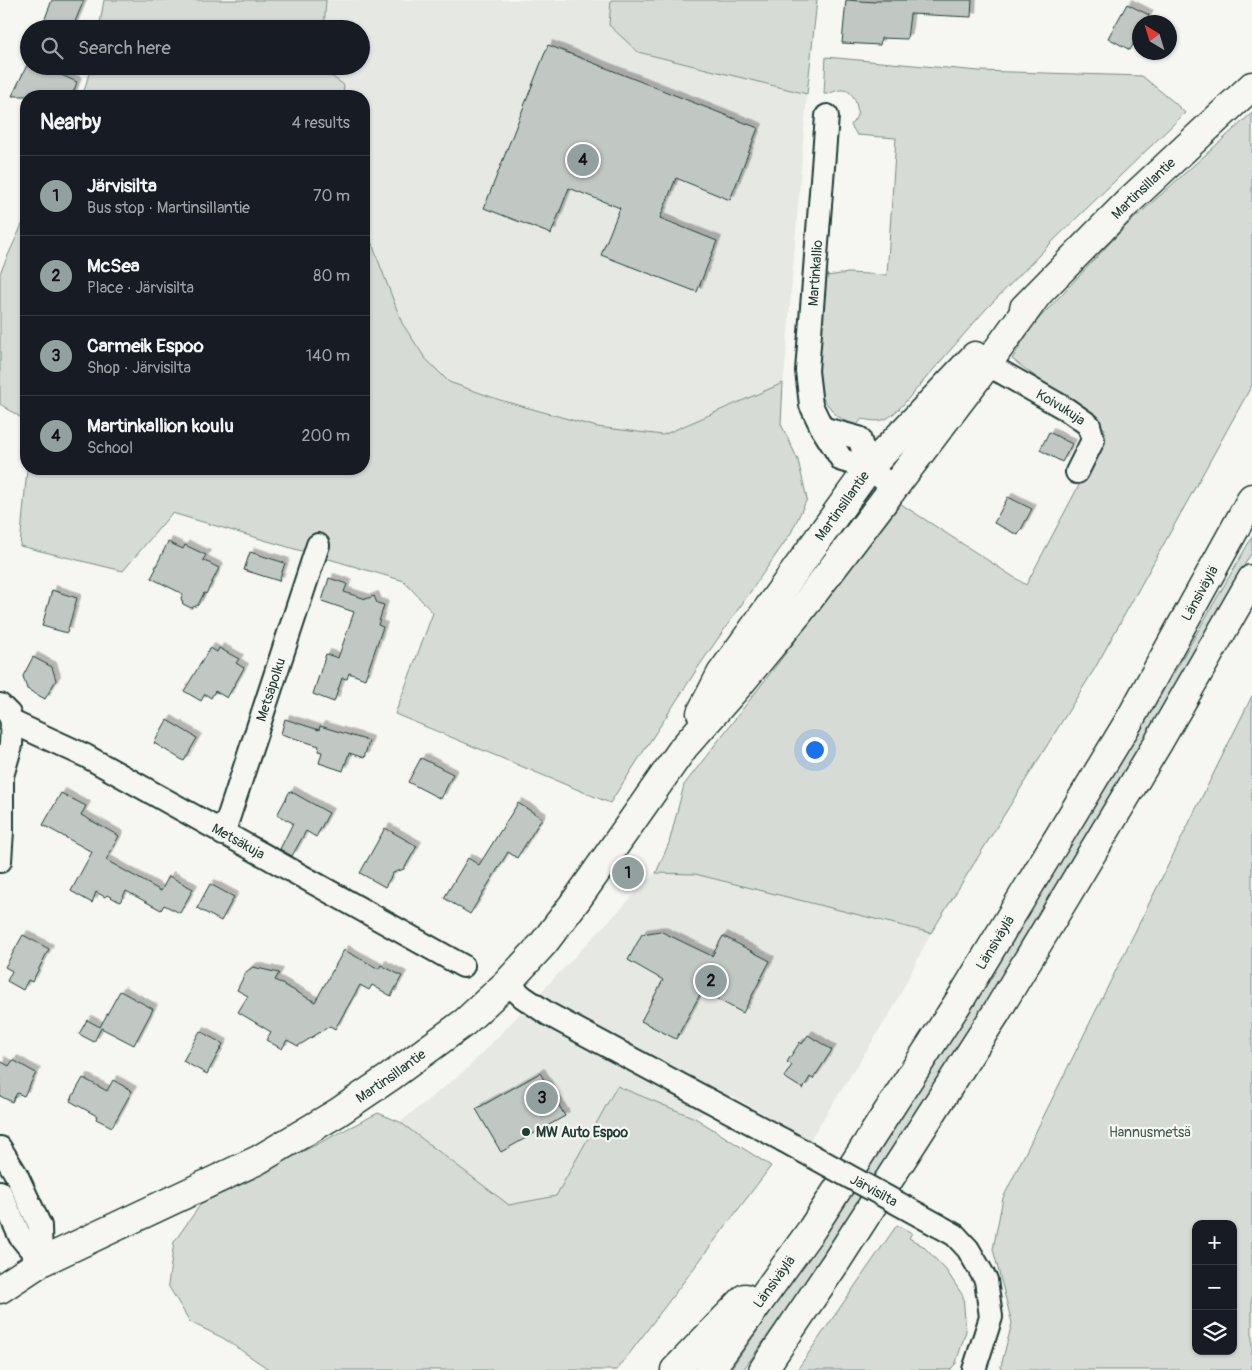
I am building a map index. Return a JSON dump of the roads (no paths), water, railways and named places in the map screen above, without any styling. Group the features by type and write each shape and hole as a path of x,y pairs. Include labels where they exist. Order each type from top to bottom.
{"main road":[{"name":"Martinsillantie","path":"684,747 720,674 869,468 964,367 1128,201 1252,86"},
{"name":"Martinsillantie","path":"0,1288 42,1262 258,1160 329,1118 390,1077 465,1022 507,983 543,944 578,898 684,747 738,686 794,618 894,488 1037,294"},
{"name":"Länsiväylä","path":"710,1370 812,1229 963,995 1124,730 1252,498"},
{"path":"763,1370 836,1262 996,1013 1158,743 1252,578"},
{"path":"675,1370 812,1229"}],"street":[{"name":"Martinkallio","path":"827,116 807,372 811,405 822,428 842,460 869,468 894,488"},
{"name":"Koivukuja","path":"987,364 1066,409 1089,425 1094,440 1077,472"},
{"name":"Metsäpolku","path":"223,834 318,545"},
{"name":"Metsäkuja","path":"6,713 463,966"},
{"path":"0,861 2,776 11,745 6,713"},
{"name":"Järvisilta","path":"507,983 523,997 548,1014 954,1235 968,1249 986,1280 991,1317 974,1370"},
{"path":"0,1148 16,1174 40,1226 42,1262"},
{"path":"0,1192 20,1236 42,1262"}],"place":[{"name":"Martinkallion koulu","path":"583,160"},
{"name":"Järvisilta","path":"628,873"},
{"name":"McSea","path":"711,981"},
{"name":"Carmeik Espoo","path":"542,1098"},
{"name":"MW Auto Espoo","path":"526,1132"}],"park label":[{"name":"Hannusmetsä","path":"1150,1132"}]}
